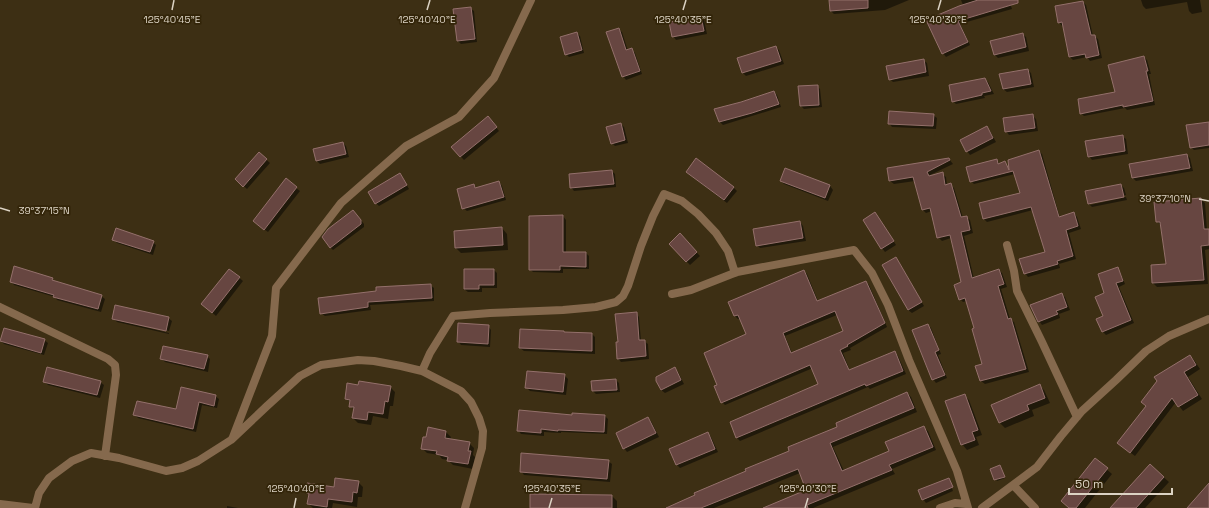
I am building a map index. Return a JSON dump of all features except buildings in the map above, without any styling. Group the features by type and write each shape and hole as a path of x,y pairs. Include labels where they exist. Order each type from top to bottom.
{"street":[{"path":"232,440 272,336 276,288 341,203 406,146 459,117 494,78 531,0"},
{"path":"422,371 430,352 453,316 563,310 596,307 616,302 623,296 628,286 641,246 664,194 682,201 698,214 716,233 728,251 735,272"},
{"path":"1007,245 1014,271 1017,291 1077,417"},
{"path":"672,294 691,290 735,272 854,250 872,273 888,305 909,360 957,471 967,506 954,503 940,508"},
{"path":"0,307 108,360 115,365 116,375 105,456"},
{"path":"982,508 1037,467 1077,417 1146,351 1169,336 1209,319"},
{"path":"0,504 34,508 39,493 50,478 72,461 91,453 119,458 166,471 182,468 198,461 232,440 300,376 321,365 358,360 374,361 422,371 461,391 471,402 480,418 483,431 482,448 465,508"},
{"path":"1013,485 1035,508"}]}
